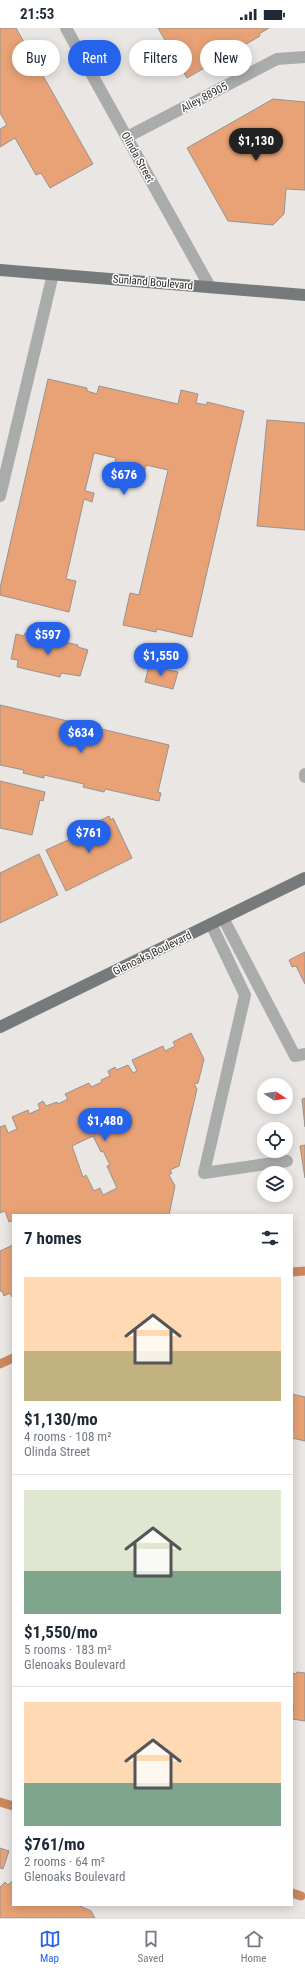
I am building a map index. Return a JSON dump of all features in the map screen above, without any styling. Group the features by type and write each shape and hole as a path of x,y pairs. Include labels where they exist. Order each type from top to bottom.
{"main road":[{"name":"Sunland Boulevard","path":"0,270 305,295"},
{"name":"Glenoaks Boulevard","path":"0,1027 305,878"}],"street":[{"name":"Olinda Street","path":"66,28 210,287"},
{"name":"Alley 88905","path":"127,137 277,59 305,57"},
{"path":"0,496 53,274"},
{"path":"224,918 296,1056 305,1054"},
{"path":"211,924 245,995 204,1173 287,1161"}],"building":[{"path":"0,28 16,28 23,40 12,40 12,76 43,76 93,164 50,188 41,173 36,175 15,138 0,147 0,129 7,125 0,113"},
{"path":"158,28 269,28 252,41 200,40 200,71 192,75 192,40 165,40"},
{"path":"273,99 305,102 305,190 286,189 284,214 273,225 228,221 187,148"},
{"path":"48,379 87,388 87,391 97,394 99,386 178,404 181,390 198,394 196,403 207,405 207,402 244,411 192,637 157,629 156,632 123,625 130,593 139,595 168,470 146,465 144,474 113,467 116,458 94,453 85,491 94,493 92,502 84,499 66,579 76,581 69,612 0,595 0,588"},
{"path":"267,420 305,423 305,530 257,526"},
{"path":"25,633 78,645 78,647 88,650 80,676 61,673 60,677 17,667 18,660 11,659 16,634 24,636"},
{"path":"149,665 178,672 173,689 145,682"},
{"path":"0,705 169,745 158,792 161,793 159,801 105,789 104,792 83,787 84,784 44,775 44,778 23,773 24,770 0,765"},
{"path":"0,781 45,792 43,801 40,800 32,835 0,828"},
{"path":"109,816 111,820 113,818 132,858 66,891 46,850 99,826 97,822"},
{"path":"39,854 58,895 0,923 0,873"},
{"path":"305,952 305,984 296,966 292,967 289,960"},
{"path":"191,1033 204,1059 198,1083 194,1084 197,1089 179,1166 170,1170 172,1173 169,1175 175,1186 169,1214 12,1214 12,1221 9,1222 5,1211 0,1213 0,1127 5,1125 8,1133 17,1129 12,1117 28,1110 29,1114 40,1109 38,1104 43,1101 46,1106 57,1102 58,1104 68,1099 65,1094 89,1083 91,1087 102,1082 101,1080 110,1076 108,1071 115,1067 116,1070 128,1065 133,1073 137,1071 132,1060 163,1046 165,1051 175,1046 173,1042","holes":["93,1136 101,1152 103,1151 110,1165 107,1166 117,1188 103,1195 100,1188 94,1191 86,1175 83,1177 72,1146"]},
{"path":"305,1098 305,1127 302,1099"},
{"path":"305,1145 305,1178 300,1146"},
{"path":"12,1245 12,1297 10,1293 4,1296 2,1291 0,1291 0,1251"},
{"path":"293,1394 305,1397 305,1441 293,1438"},
{"path":"297,1672 305,1673 305,1721 293,1719 293,1673 296,1674"},
{"path":"0,1848 9,1851 3,1869 0,1868"},
{"path":"12,1881 12,1906 80,1906 91,1911 95,1918 0,1918 0,1887 5,1882 8,1885"}],"waterway":[{"path":"293,1272 305,1271"},
{"path":"0,1364 12,1358"},
{"path":"0,1802 12,1806"},
{"path":"293,1893 301,1896"}]}
